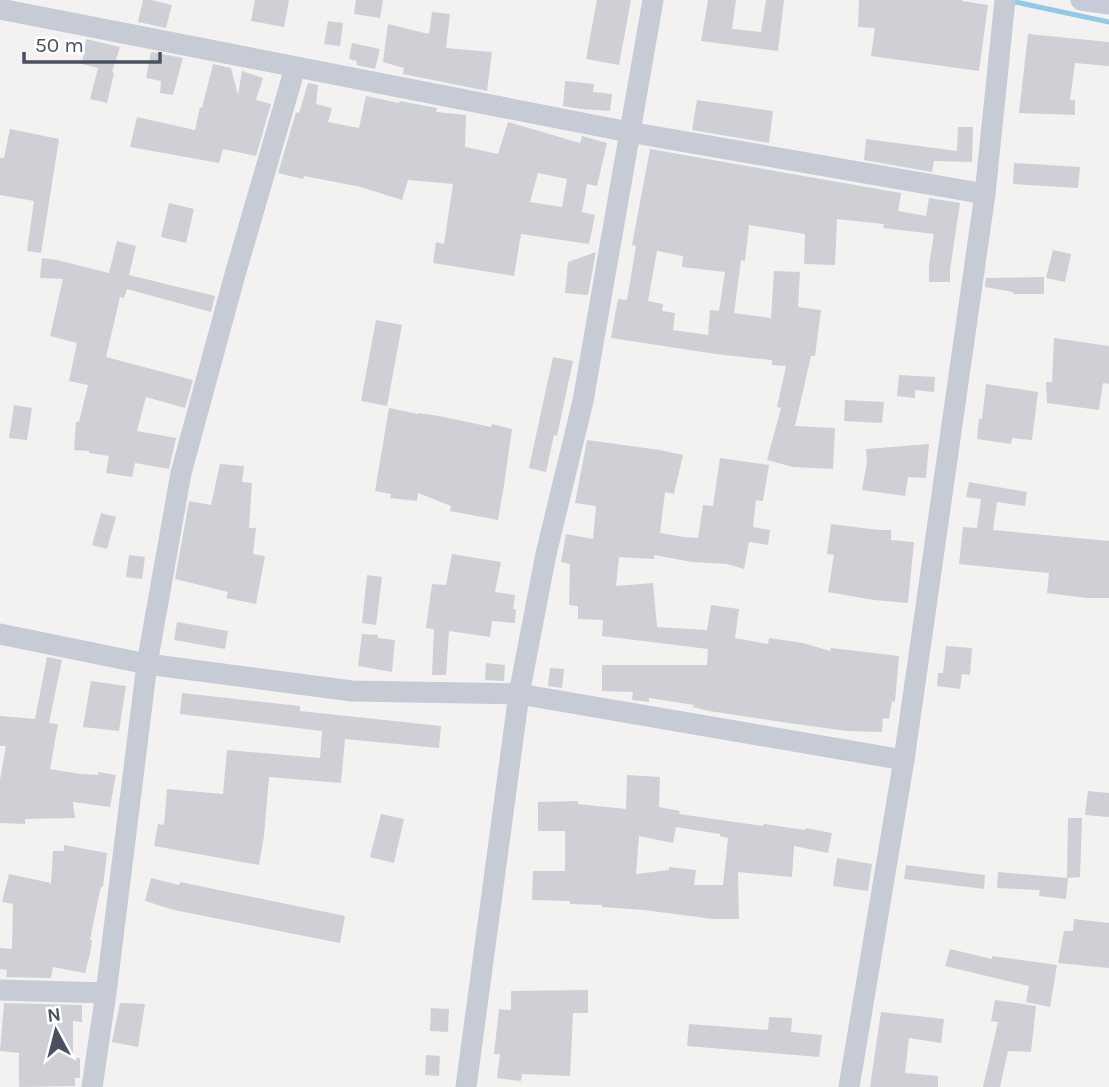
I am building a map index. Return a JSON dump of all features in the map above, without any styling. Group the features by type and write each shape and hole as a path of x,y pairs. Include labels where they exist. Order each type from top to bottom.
{"street":[{"path":"466,1087 520,694 546,554 583,401 653,0"},
{"path":"849,1087 904,760 985,194 1004,0"},
{"path":"1081,0 1109,5"},
{"path":"0,9 629,132 985,194"},
{"path":"92,1087 147,664 181,474 295,68"},
{"path":"0,634 147,664 352,691 520,694 904,760"},
{"path":"0,990 106,993"}],"building":[{"path":"143,0 172,5 166,28 138,22"},
{"path":"255,0 289,0 284,27 251,21"},
{"path":"356,0 383,0 380,18 354,14"},
{"path":"597,0 631,0 619,65 586,59"},
{"path":"708,0 736,0 732,29 761,32 766,0 784,0 778,51 701,41"},
{"path":"859,0 962,0 988,5 979,71 871,56 875,28 858,27"},
{"path":"432,12 450,14 446,48 492,52 487,91 403,74 404,68 383,62 388,24 429,34"},
{"path":"328,21 343,23 340,46 324,44"},
{"path":"1028,34 1109,42 1109,66 1075,63 1070,100 1075,100 1075,115 1019,113"},
{"path":"86,39 120,47 112,72 114,73 107,103 90,99 98,68 82,64"},
{"path":"352,43 380,49 375,69 356,65 357,61 349,59"},
{"path":"151,52 183,58 173,95 160,93 161,81 146,78"},
{"path":"213,64 231,68 238,95 242,71 263,78 256,100 271,104 256,156 223,149 219,163 130,147 137,117 195,130"},
{"path":"565,81 594,84 593,92 612,94 610,111 563,106"},
{"path":"308,83 318,85 316,104 332,108 328,122 359,128 366,96 437,108 436,112 466,115 465,147 498,154 508,122 580,143 582,136 607,143 597,186 587,184 582,212 595,215 589,244 521,234 514,276 433,263 436,242 444,244 453,184 408,180 402,200 361,187 278,173 296,112 299,113","holes":["538,173 567,179 562,207 530,202"]},
{"path":"697,100 773,111 769,143 692,130"},
{"path":"958,127 973,127 972,162 934,161 932,172 864,160 866,139 957,151"},
{"path":"10,129 59,139 41,253 27,251 34,201 0,195 0,158 4,158"},
{"path":"650,149 901,193 898,211 926,216 929,198 960,203 950,282 929,282 934,234 883,228 884,224 837,219 835,265 804,264 805,234 749,225 745,261 741,260 734,313 771,318 774,271 800,272 798,307 821,310 815,356 811,356 795,426 835,428 833,469 793,467 767,460 781,408 777,407 786,366 772,365 772,360 611,338 618,299 627,300 636,246 632,245","holes":["657,251 683,256 682,267 725,272 719,311 710,310 708,335 673,330 675,313 662,311 663,304 648,301"]},
{"path":"1014,163 1080,167 1078,188 1013,184"},
{"path":"169,203 194,209 186,243 161,237"},
{"path":"117,241 136,246 129,275 215,296 211,312 127,289 124,298 120,297 106,357 193,380 185,408 146,397 137,431 176,438 169,469 135,463 132,477 106,473 109,456 74,450 76,422 79,422 88,385 69,381 77,343 50,336 63,279 40,278 42,258 109,273"},
{"path":"1053,250 1071,254 1065,282 1046,278"},
{"path":"596,252 588,295 565,293 568,262"},
{"path":"1044,277 1044,294 1013,294 985,287 986,278"},
{"path":"376,320 402,325 387,406 361,401"},
{"path":"1054,338 1109,346 1109,384 1103,383 1099,410 1047,403 1046,382 1052,382"},
{"path":"553,357 573,361 557,436 554,435 546,472 529,468"},
{"path":"899,375 935,377 934,392 915,390 915,398 897,396"},
{"path":"986,384 1038,392 1032,440 1012,438 1011,444 977,439"},
{"path":"845,400 884,402 882,423 844,421"},
{"path":"14,405 32,408 27,440 9,438"},
{"path":"389,408 512,429 498,520 450,511 451,506 418,493 417,501 390,498 391,494 375,491"},
{"path":"587,440 683,455 674,494 665,492 660,533 684,537 698,538 703,505 713,506 720,458 769,465 763,501 756,500 753,527 770,530 768,545 749,542 744,569 727,564 692,562 654,555 654,559 619,557 616,586 653,583 657,627 707,630 711,605 739,609 735,638 768,644 769,638 803,643 830,651 831,648 899,656 895,702 892,701 889,719 883,718 882,732 847,731 788,723 709,711 693,707 694,705 649,698 649,702 632,700 633,692 602,691 602,665 707,665 708,649 602,636 603,620 578,619 578,606 569,605 570,564 561,562 566,534 593,539 596,506 575,503"},
{"path":"929,444 926,478 908,477 905,496 862,490 867,462 866,449"},
{"path":"220,464 244,466 242,482 252,483 249,528 256,528 253,554 265,556 256,604 226,598 228,592 175,579 189,501 211,505"},
{"path":"969,482 1027,492 1025,506 997,502 993,530 1109,541 1109,598 1047,593 1049,573 959,564 963,527 977,528 981,499 966,497"},
{"path":"101,513 116,517 107,549 92,545"},
{"path":"831,524 891,530 891,540 914,542 908,603 828,592 834,555 827,554"},
{"path":"452,554 501,562 495,592 515,595 515,623 492,621 490,637 449,631 446,675 432,675 434,629 426,628 432,584 446,585"},
{"path":"129,555 145,557 142,579 126,577"},
{"path":"367,575 382,577 376,625 362,623"},
{"path":"177,622 228,631 225,649 174,640"},
{"path":"362,634 395,640 392,672 358,666"},
{"path":"946,646 972,648 970,675 962,674 960,689 937,686 938,673 943,673"},
{"path":"47,657 62,660 49,723 58,724 50,769 80,774 98,775 98,772 116,775 110,807 73,802 75,818 25,819 25,824 0,823 0,780 6,746 0,746 0,716 35,719"},
{"path":"486,663 505,665 504,681 485,680"},
{"path":"550,668 564,669 562,688 548,686"},
{"path":"91,681 126,686 119,731 83,727"},
{"path":"182,693 300,706 300,711 441,726 439,748 345,739 341,783 269,777 259,865 154,846 158,824 164,825 167,789 223,794 227,750 320,758 322,731 180,714"},
{"path":"627,775 660,777 659,807 680,811 679,814 832,833 828,853 794,846 792,877 738,872 739,919 713,919 602,905 570,904 570,901 532,900 533,871 565,871 565,831 538,831 538,802 578,801 578,804 626,809","holes":["676,827 720,834 728,838 723,885 694,885 696,870 669,867 669,870 636,874 639,836 673,843"]},
{"path":"1088,791 1109,793 1109,817 1085,815"},
{"path":"381,814 404,819 394,863 370,857"},
{"path":"1068,818 1082,818 1080,877 1067,878"},
{"path":"64,845 107,853 103,887 98,900 85,973 53,967 51,978 6,977 7,970 0,969 0,948 12,949 13,904 2,902 9,874 51,883 53,851 64,851"},
{"path":"837,858 872,864 868,891 833,886"},
{"path":"906,865 985,875 984,889 904,879"},
{"path":"998,872 1068,878 1066,899 1039,896 1040,890 997,888"},
{"path":"151,878 345,916 340,943 174,910 145,901"},
{"path":"1074,919 1109,923 1109,968 1058,963 1064,931 1073,931"},
{"path":"950,949 992,959 992,956 1057,965 1050,1007 1026,1002 1029,986 945,966"},
{"path":"588,990 588,1013 573,1013 570,1076 522,1074 521,1081 497,1078 500,1054 494,1054 499,1009 511,1010 511,991"},
{"path":"995,1000 1036,1006 1031,1052 1008,1051 1000,1087 983,1087 998,1022 991,1021"},
{"path":"4,1003 82,1005 82,1022 73,1021 73,1058 80,1058 80,1078 75,1078 75,1086 19,1087 19,1053 0,1051"},
{"path":"120,1003 145,1004 138,1047 112,1042"},
{"path":"431,1008 449,1009 448,1032 430,1031"},
{"path":"881,1012 944,1019 941,1043 909,1038 905,1073 938,1076 938,1087 870,1087"},
{"path":"769,1017 792,1018 791,1032 822,1035 819,1057 687,1046 689,1024 768,1030"},
{"path":"426,1055 440,1056 439,1076 425,1075"}],"waterway":[{"path":"1011,1 1109,22"}]}
